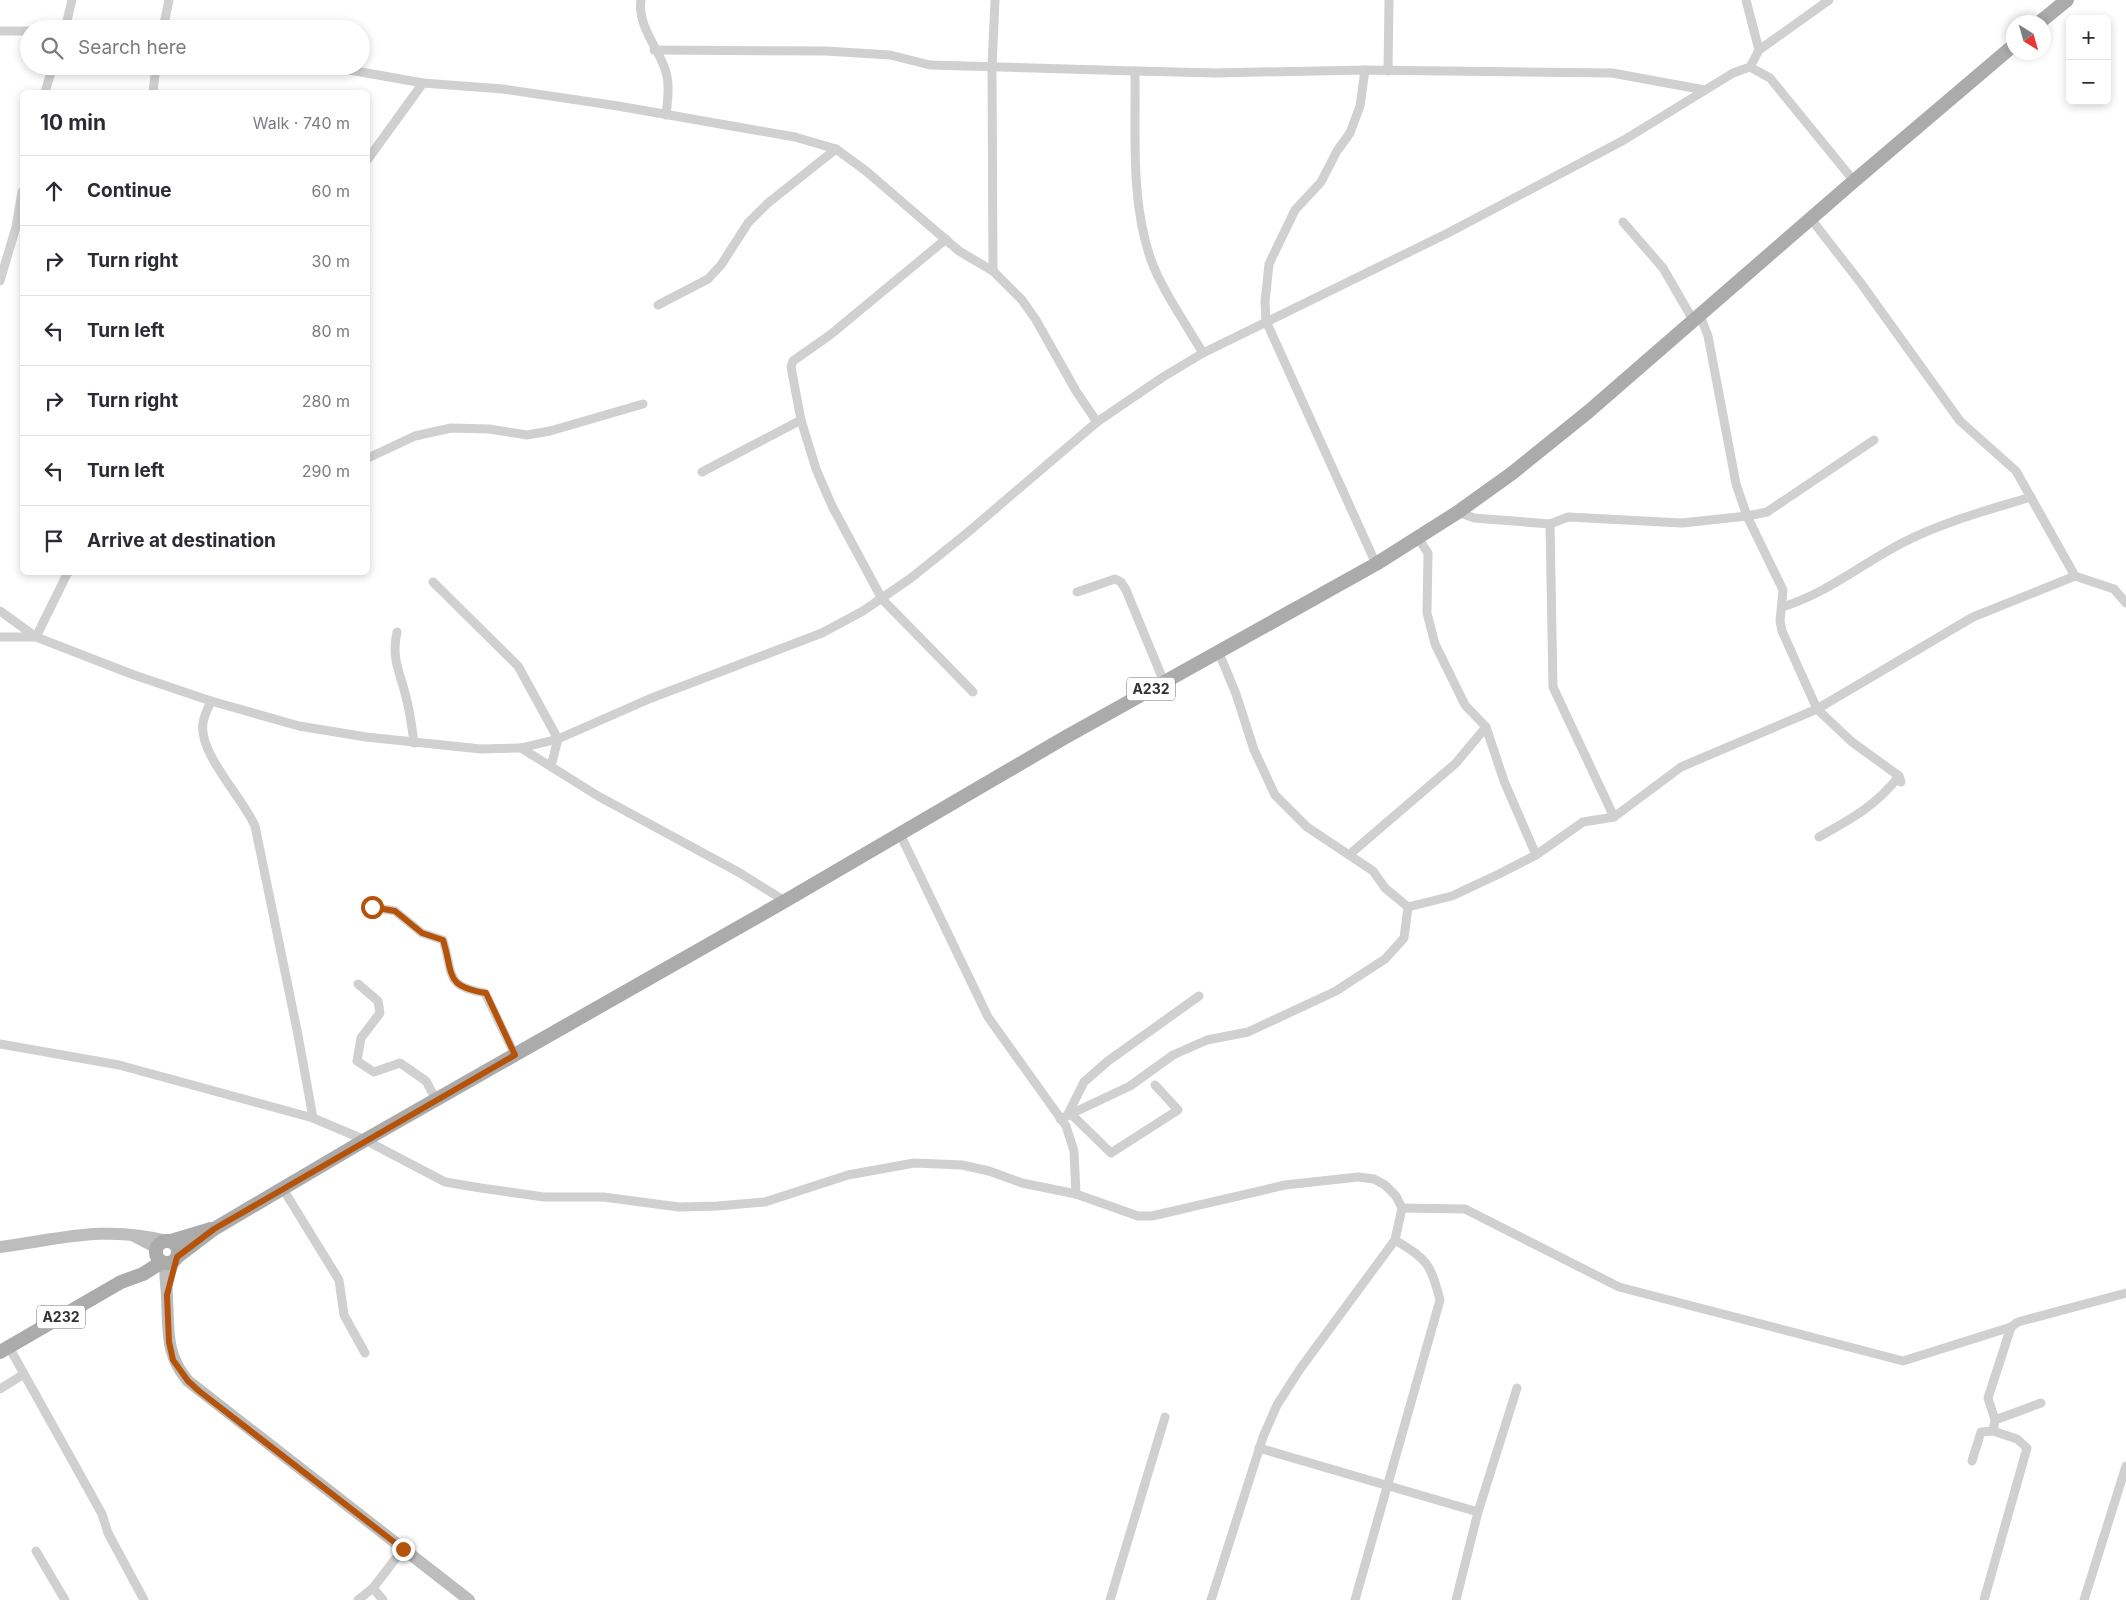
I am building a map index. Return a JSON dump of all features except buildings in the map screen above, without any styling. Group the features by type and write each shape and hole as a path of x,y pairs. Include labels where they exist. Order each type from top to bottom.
{"main road":[{"path":"2049,15 2067,0"},
{"name":"A232","path":"4,1350 121,1282 166,1253 214,1229 366,1140 785,902 1164,682 1376,564 1418,538 1458,512 1551,443 1854,180 2006,53"},
{"path":"0,1247 88,1232 130,1234 166,1253 164,1282 167,1295 169,1342 173,1360 188,1381 468,1600"}],"street":[{"path":"67,20 72,0"},
{"path":"165,20 169,0"},
{"path":"641,0 640,6 647,31 654,50 665,67 669,86 666,115"},
{"path":"993,271 992,68 995,0"},
{"path":"1388,71 1389,0"},
{"path":"1746,0 1759,50"},
{"path":"0,611 36,637 134,675 211,701 299,726 414,743 481,749 521,748 558,739 649,699 822,633 882,599 967,533 1097,422 1163,377 1203,353 1457,229 1624,140 1733,73 1750,67 1759,50 1830,0"},
{"path":"0,31 20,31"},
{"path":"654,50 826,51 890,55 930,65 992,68 1216,73 1365,70 1612,73 1705,90"},
{"path":"1750,67 1770,78 1854,180"},
{"path":"1365,70 1360,106 1350,133 1337,151 1321,182 1295,210 1269,264 1265,302 1266,321 1376,564"},
{"path":"1135,71 1136,186 1144,234 1152,261 1203,353"},
{"path":"370,74 423,83 502,89 666,115 795,136 836,149 866,170 959,250 993,271 1022,300 1036,320 1076,391 1097,422"},
{"path":"46,90 50,75"},
{"path":"153,90 155,75"},
{"path":"370,156 423,83"},
{"path":"658,305 708,279 721,265 748,223 775,197 836,149"},
{"path":"0,281 16,228 20,204"},
{"path":"1811,219 1860,282 1960,421 2016,471 2075,576"},
{"path":"1623,222 1663,268 1708,336 1736,484 1747,516 1784,590 1780,621 1782,631 1817,710 1852,742 1900,779 1885,795 1860,815 1819,837"},
{"path":"946,239 830,335 793,361 791,374 800,420 816,469 832,506 882,599 973,692"},
{"path":"370,457 416,436 451,428 489,429 527,435 550,431 643,404"},
{"path":"702,472 800,420"},
{"path":"1458,512 1474,518 1550,524 1568,517 1682,523 1747,516 1767,512 1874,440"},
{"path":"1782,607 1805,600 1904,542 1956,520 2031,497"},
{"path":"1550,524 1553,687 1614,817"},
{"path":"1418,538 1428,553 1427,613 1435,644 1465,705 1486,727 1504,781 1536,855"},
{"path":"36,637 67,575"},
{"path":"1408,907 1452,896 1536,855 1583,822 1614,817 1681,767 1817,710 1973,617 2075,576 2114,589 2126,603"},
{"path":"1077,592 1115,579 1121,582 1164,682"},
{"path":"434,582 518,666 558,739 551,766"},
{"path":"397,632 393,649 395,664 406,695 414,743"},
{"path":"0,637 36,637"},
{"path":"1219,653 1236,694 1254,750 1275,795 1307,827 1373,871 1385,888 1408,907"},
{"path":"211,701 203,724 203,736 208,751 248,810 255,826 313,1118"},
{"path":"1350,854 1456,763 1486,727"},
{"path":"521,748 598,796 740,873 785,902"},
{"path":"900,834 988,1017 1066,1116 1111,1152 1178,1110 1155,1085"},
{"path":"372,907 395,911 422,933 443,940 451,975 463,989 486,993 515,1055"},
{"path":"1066,1116 1130,1086 1173,1055 1207,1040 1248,1032 1336,991 1384,959 1404,938 1408,907"},
{"path":"358,984 378,1000 380,1012 361,1038 357,1061 374,1072 400,1063 426,1081 436,1100"},
{"path":"1076,1194 1074,1151 1066,1126 1066,1116 1084,1082 1108,1060 1199,996"},
{"path":"0,1044 119,1065 313,1118 366,1140 444,1182 544,1197 602,1197 679,1207 747,1204 765,1202 848,1174 914,1163 962,1165 1076,1194 1138,1216 1152,1216 1285,1185 1374,1178 1385,1185 1396,1196 1402,1208 1395,1240 1277,1405 1259,1448 1211,1600"},
{"path":"283,1189 338,1280 344,1315 365,1353"},
{"path":"1402,1208 1464,1209 1619,1287 1903,1362 2011,1327 2018,1322 2126,1292"},
{"path":"1355,1600 1440,1300 1428,1263 1418,1254 1395,1240"},
{"path":"1993,1431 1995,1420 1988,1398 2011,1327"},
{"path":"4,1350 24,1374 98,1505 108,1533 144,1600"},
{"path":"0,1389 24,1374"},
{"path":"1456,1600 1478,1512 1517,1388"},
{"path":"1995,1420 2041,1403"},
{"path":"1110,1600 1165,1417"},
{"path":"1972,1461 1981,1432 1993,1431 2017,1439 2027,1448 1984,1600"},
{"path":"1259,1448 1478,1512"},
{"path":"2084,1600 2126,1466"},
{"path":"358,1600 373,1588 403,1549"},
{"path":"36,1551 65,1600"},
{"path":"373,1588 383,1600"}],"route":[{"path":"372,907 395,911 422,933 443,940 451,975 463,989 486,993 515,1055 214,1229 177,1257 167,1295 169,1342 173,1360 179,1370 199,1391 403,1549"}]}
